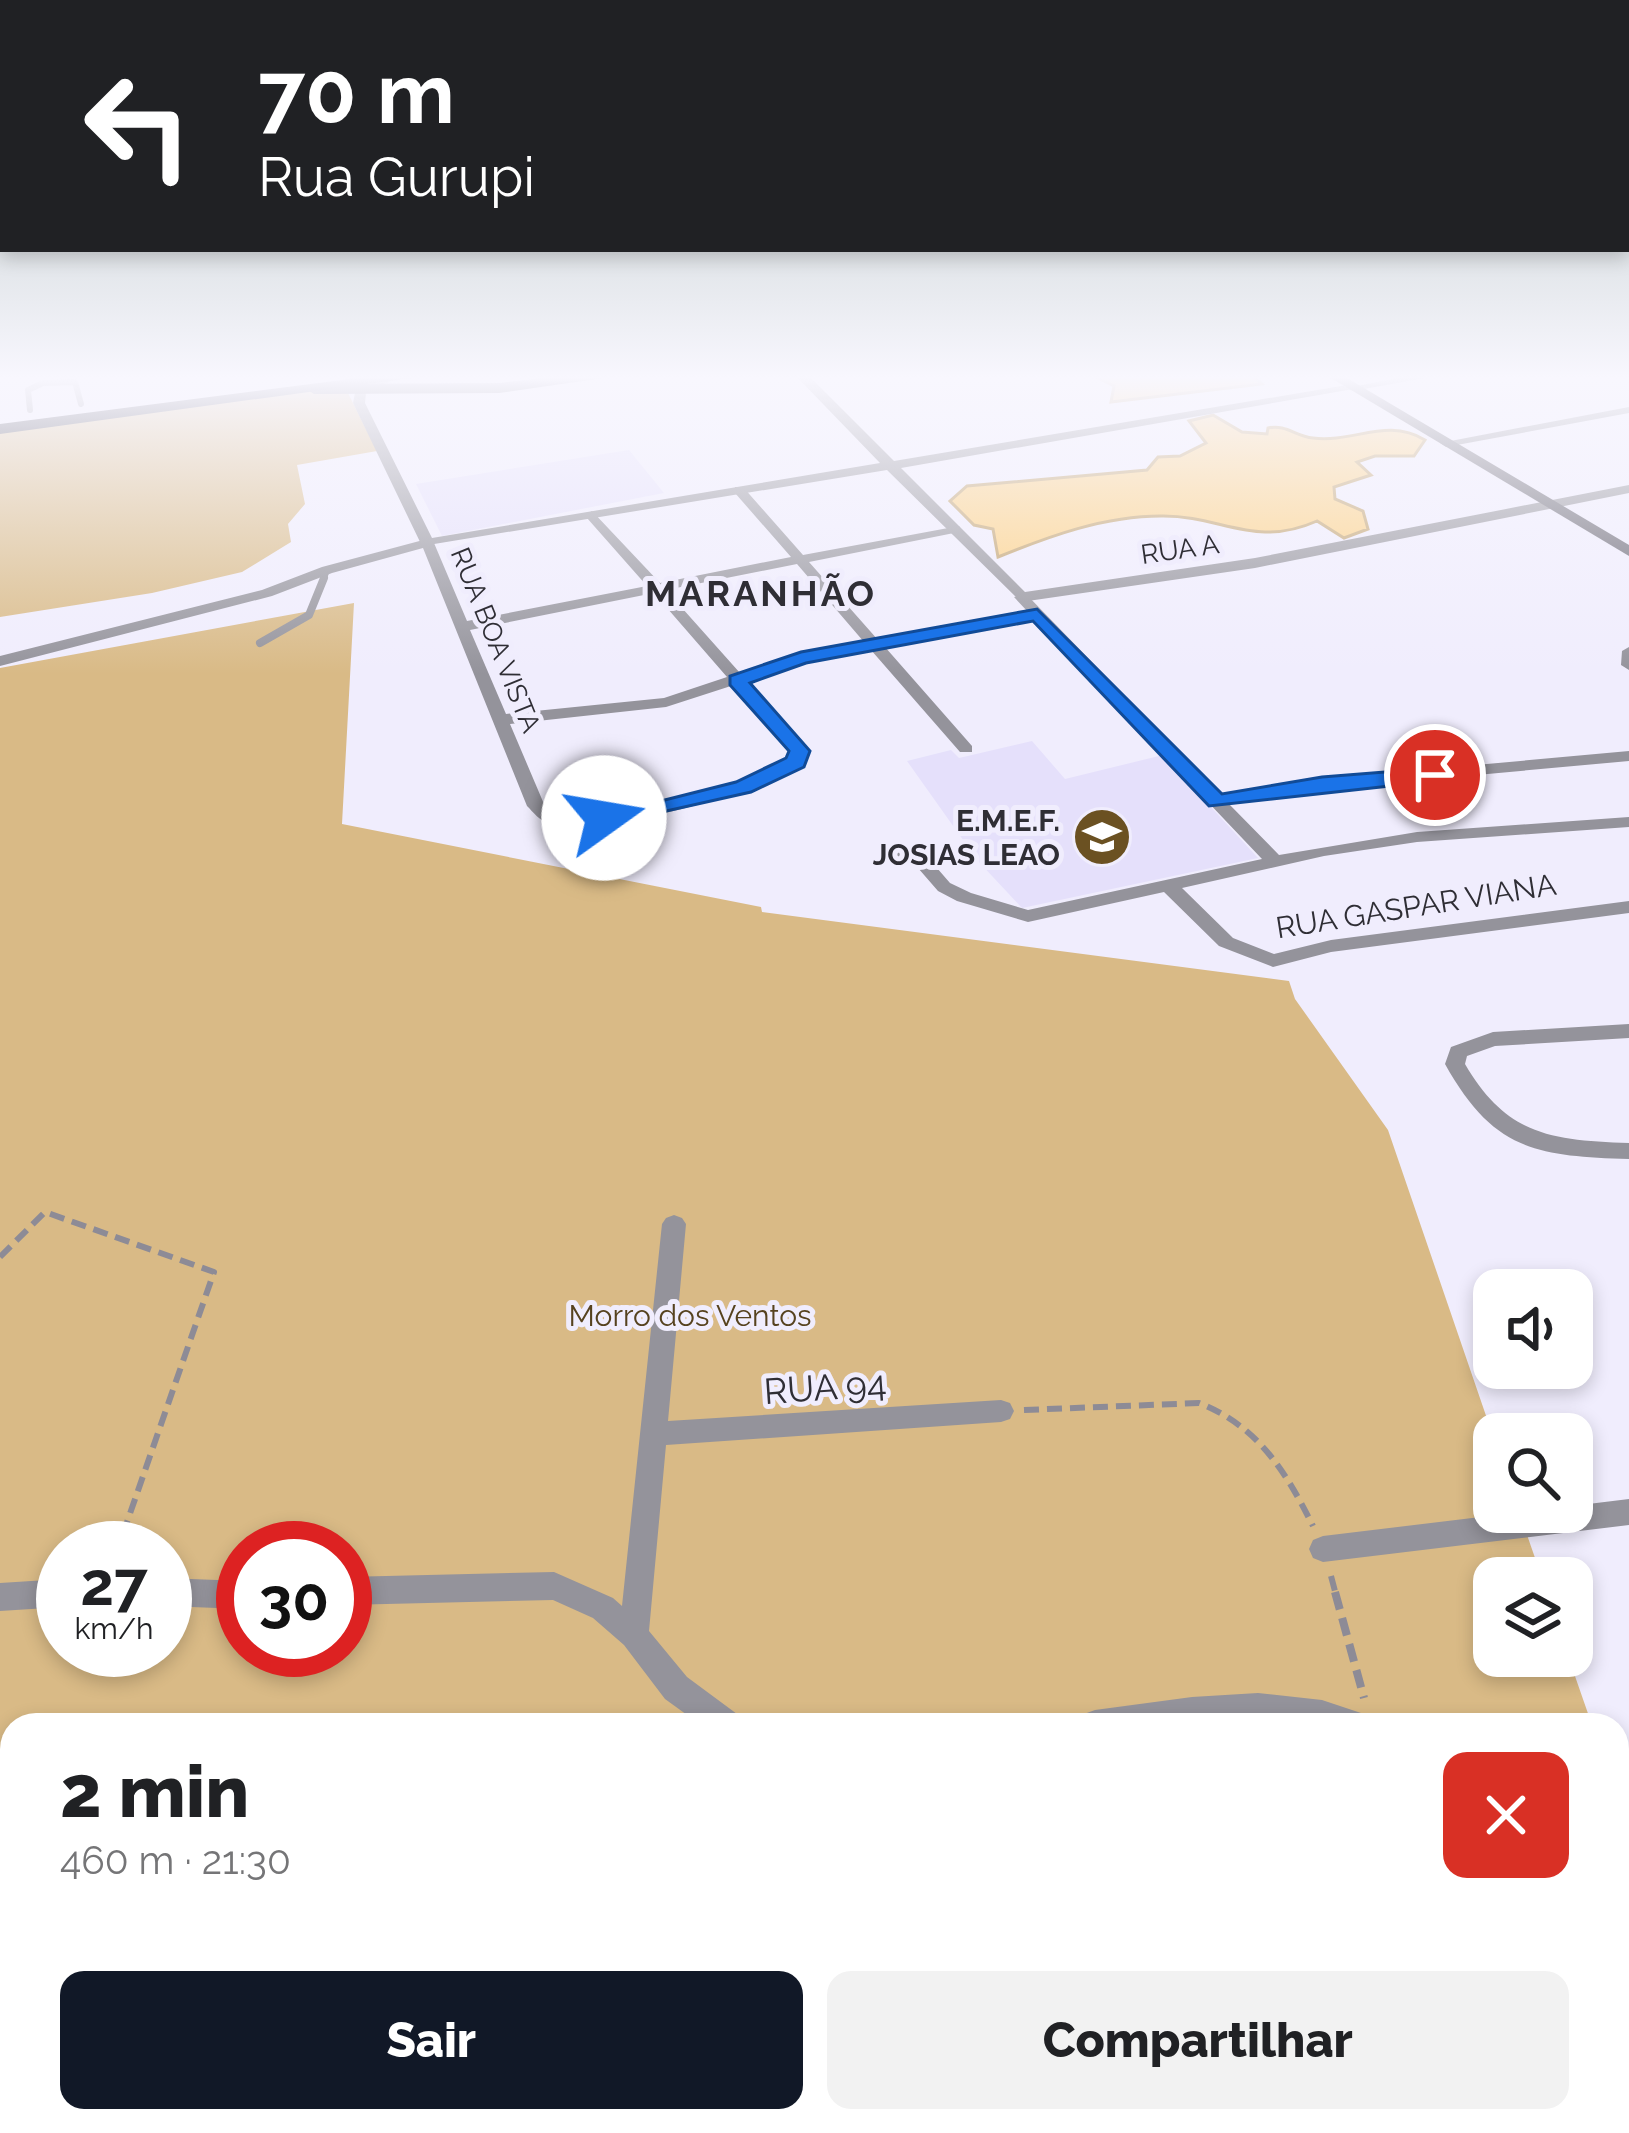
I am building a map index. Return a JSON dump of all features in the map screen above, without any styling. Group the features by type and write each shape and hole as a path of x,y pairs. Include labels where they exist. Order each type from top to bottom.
{"main road":[{"path":"1500,475 1629,551"}],"street":[{"name":"RUA BOA VISTA","path":"394,475 536,806 552,820 571,823 743,787 786,770 800,755 796,745 737,680"},
{"path":"0,661 267,593 327,570 427,543 826,475"},
{"path":"896,475 1021,597 1274,861"},
{"name":"RUA A","path":"1021,597 1255,563 1629,489"},
{"path":"739,490 966,749"},
{"path":"592,515 737,680"},
{"path":"461,627 953,529"},
{"path":"499,720 666,702 801,658 1037,615"},
{"path":"1629,651 1629,665"},
{"path":"1217,802 1322,784 1629,756"},
{"path":"886,847 924,864 944,886 1012,915 1417,837 1626,825"},
{"name":"RUA GASPAR VIANA","path":"1168,885 1226,942 1273,961 1330,946 1629,907"},
{"path":"1629,1030 1492,1039 1458,1052 1455,1064 1511,1134 1544,1146 1629,1151"},
{"path":"634,1635 674,1224"},
{"name":"RUA 94","path":"654,1434 1001,1411"},
{"path":"1324,1549 1629,1512"},
{"path":"372,1590 554,1586 603,1608 634,1635 676,1688 710,1713"},
{"path":"0,1597 36,1595"},
{"path":"1198,1713 1240,1708 1345,1713"}],"lane":[{"path":"260,643 310,615 327,570"}],"path":[{"path":"0,1257 45,1212 214,1272 127,1521"},
{"path":"1001,1411 1199,1403 1220,1410 1258,1438 1287,1472 1324,1549 1359,1713"}],"shaded area":[{"path":"475,475 649,475 664,493 442,536 416,484"},
{"path":"1096,475 1371,475 1334,487 1335,499 1363,511 1368,529 1344,538 1317,521 1274,532 1182,517 1140,517 1078,529 998,557 993,529 974,525 950,501 967,486"},
{"name":"E.M.E.F. JOSIAS LEAO","path":"1032,741 1065,779 1163,755 1258,858 1022,908 978,861 907,761 951,750 959,758"}],"green space":[{"path":"0,475 299,475 305,504 288,524 291,542 242,572 152,593 0,617"},
{"name":"Morro dos Ventos","path":"354,603 342,824 761,907 762,912 1289,981 1295,999 1388,1130 1473,1389 1485,1413 1473,1413 1473,1533 1526,1533 1535,1557 1473,1557 1473,1677 1575,1677 1588,1713 0,1713 0,668"}],"place":[{"name":"E.M.E.F. JOSIAS LEAO","path":"1102,837"}],"district":[{"name":"MARANHÃO","path":"761,593"}],"route":[{"path":"604,818 743,787 796,762 800,751 737,680 801,658 1037,615 1217,802 1322,784 1435,775"}]}
